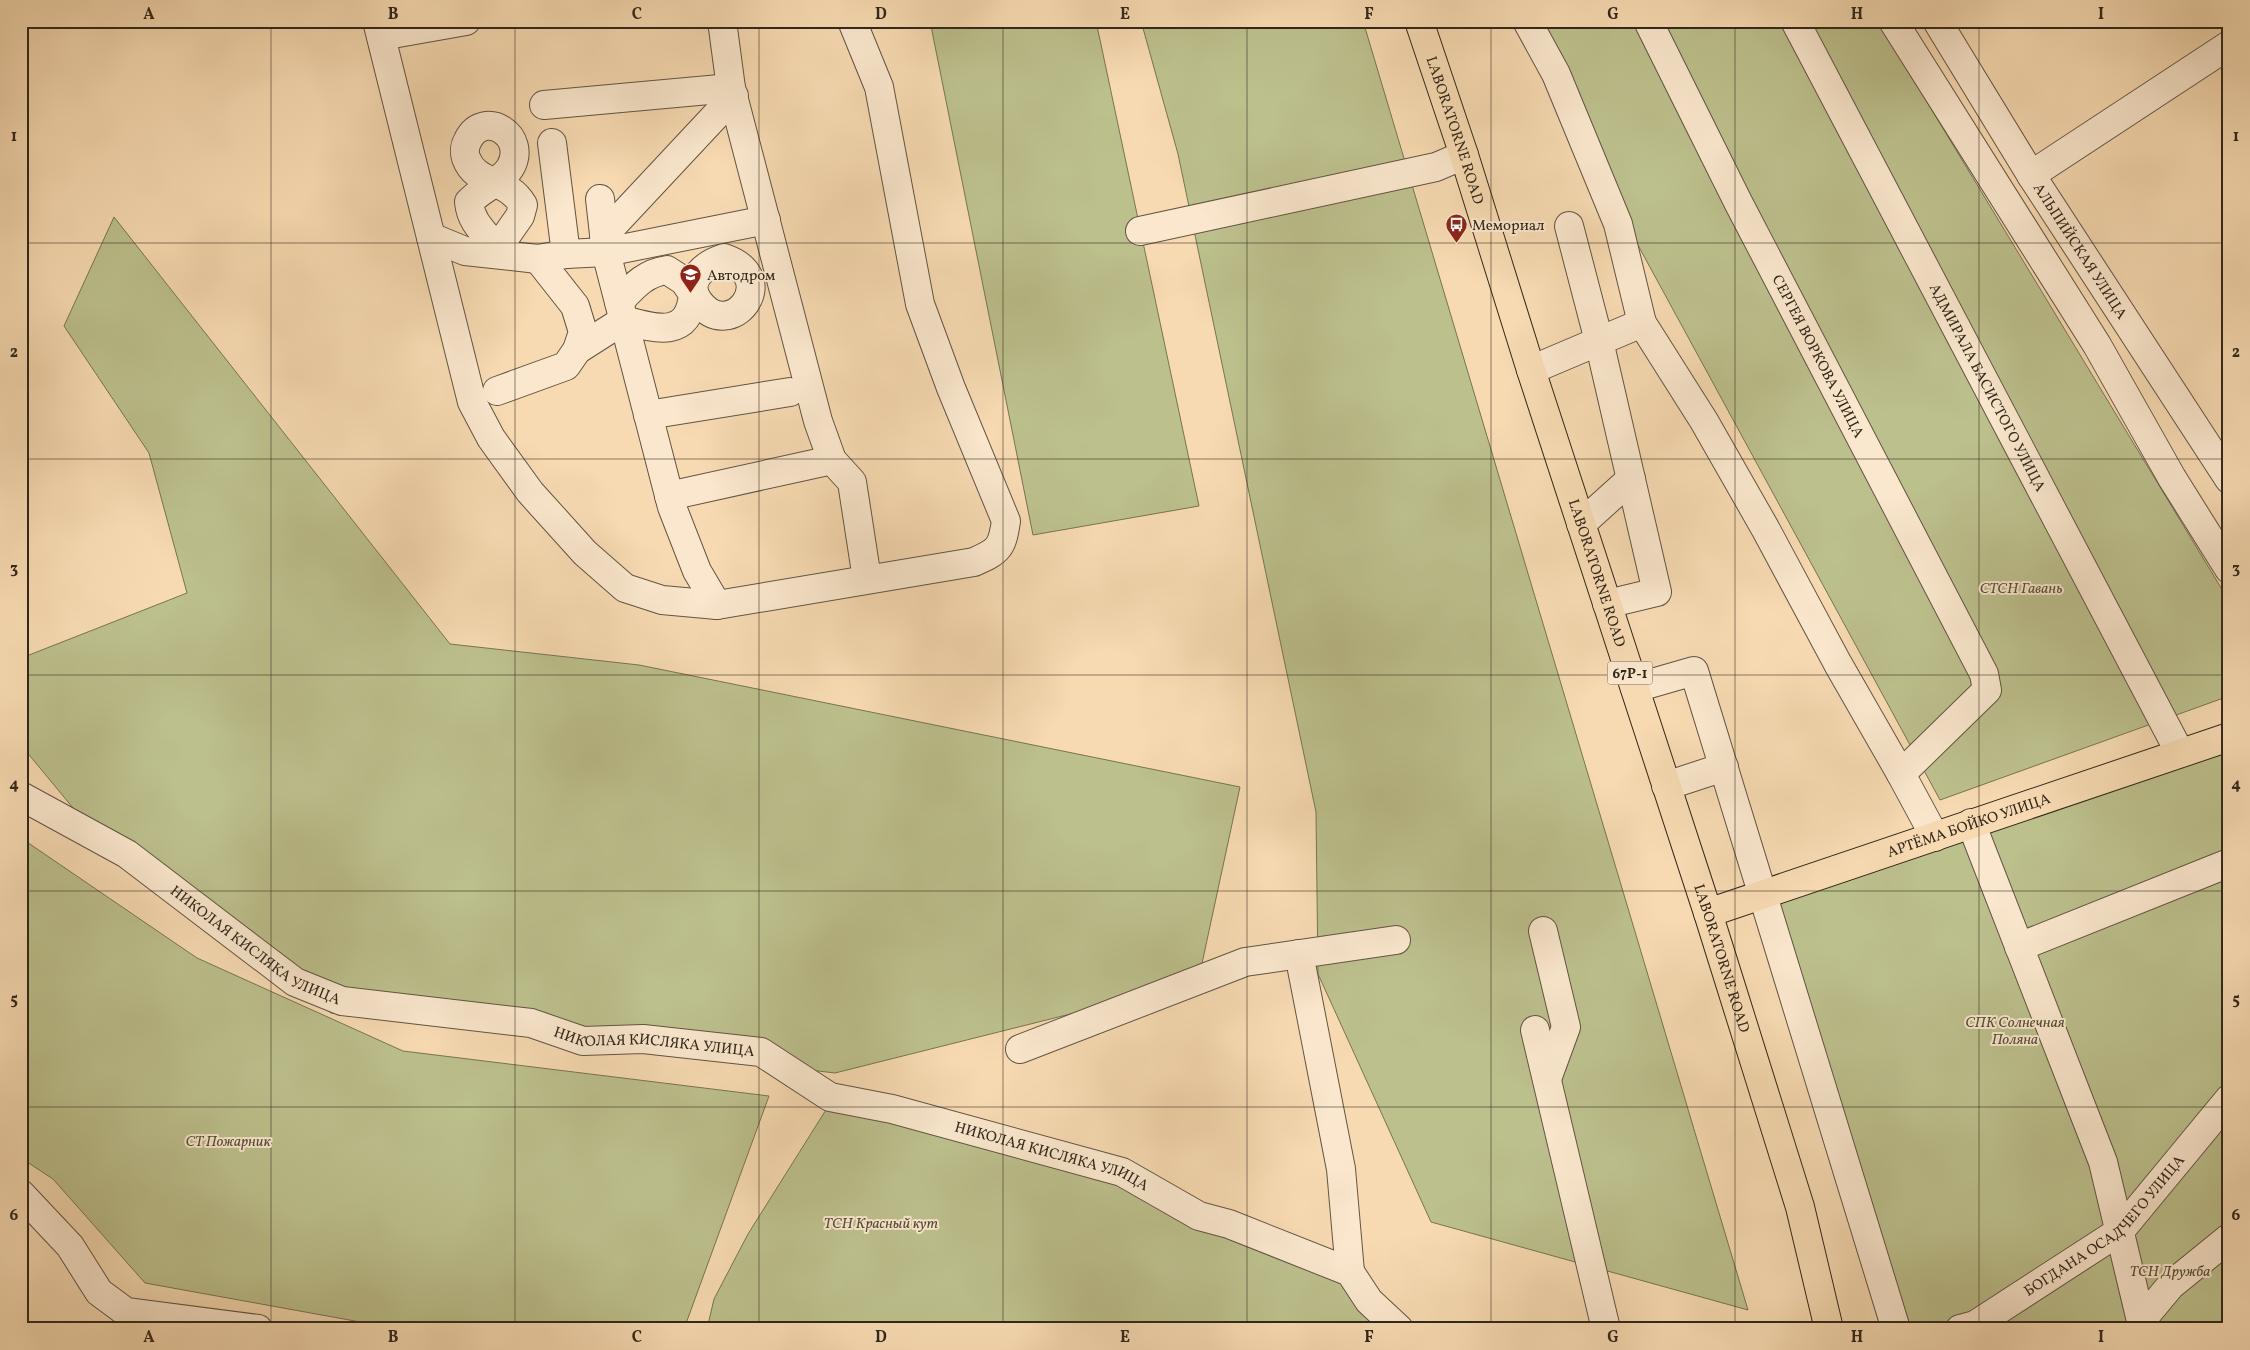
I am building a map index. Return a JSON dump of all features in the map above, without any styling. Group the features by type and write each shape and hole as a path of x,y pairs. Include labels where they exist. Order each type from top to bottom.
{"main road":[{"name":"LABORATORNE ROAD","path":"1419,21 1464,155 1531,370 1708,913 1800,1207 1829,1329"},
{"name":"АРТЁМА БОЙКО УЛИЦА","path":"1708,913 2229,737"}],"street":[{"path":"466,21 379,29 472,402 491,438 530,492 585,553 625,588 662,600 717,605 974,562 990,555 1003,542 1006,522 951,388 920,304 879,86 852,21"},
{"path":"722,21 733,92 818,421 832,460 852,482 867,579"},
{"path":"1527,21 1556,74 1618,224 1642,323 1704,421 1935,837"},
{"name":"СЕРГЕЯ ВОРКОВА УЛИЦА","path":"1648,21 1738,202 1984,674 1987,690 1901,774"},
{"name":"АДМИРАЛА БАСИСТОГО УЛИЦА","path":"1795,21 2180,753"},
{"path":"1893,21 2097,345 2172,478 2229,569"},
{"name":"АЛЬПИЙСКАЯ УЛИЦА","path":"1937,21 2032,175 2229,479"},
{"path":"2032,175 2229,46"},
{"path":"544,105 733,92"},
{"path":"605,244 733,92"},
{"path":"552,143 566,254"},
{"path":"1140,231 1436,166 1464,155"},
{"path":"494,182 505,186 517,195 522,205 520,216 504,239 501,254 470,214 469,202 478,192 494,182"},
{"path":"600,199 605,244 669,496 696,571 717,605"},
{"path":"431,237 465,251 538,259 605,244 766,220"},
{"path":"1569,226 1600,341 1657,592 1607,604"},
{"path":"538,259 575,306 583,332 577,350"},
{"path":"497,391 566,366 577,350 621,311 642,278 653,272 667,270 684,281 693,294 692,307 687,318 676,326 661,328 621,311"},
{"path":"1531,370 1642,323"},
{"path":"648,415 790,392"},
{"path":"669,496 832,460"},
{"path":"1581,524 1631,479"},
{"path":"1634,688 1694,671 1896,1329"},
{"path":"1666,786 1724,767"},
{"name":"НИКОЛАЯ КИСЛЯКА УЛИЦА","path":"21,796 127,854 295,982 342,1000 531,1023 584,1041 642,1038 760,1052 830,1097 892,1109 1122,1172 1199,1216 1229,1224 1350,1272"},
{"path":"1971,824 2104,1162 2141,1325"},
{"path":"2019,947 2229,863"},
{"path":"1543,931 1566,1027 1547,1079"},
{"path":"1020,1049 1245,962 1396,940"},
{"path":"1299,954 1341,1169 1350,1272 1369,1301 1400,1329"},
{"path":"1535,1030 1606,1329"},
{"name":"БОГДАНА ОСАДЧЕГО УЛИЦА","path":"1960,1329 1975,1325 2120,1231 2229,1099"},
{"path":"21,1194 70,1246 99,1292 126,1312 258,1329"},
{"path":"2141,1325 2171,1285 2229,1238"}],"green space":[{"path":"930,21 1096,21 1199,506 1033,535"},
{"path":"1141,21 1363,21 1748,1310 1431,1222 1318,974 1316,812 1178,154"},
{"name":"СТСН Гавань","path":"1516,21 1878,21 2229,601 2229,696 1940,800"},
{"path":"114,217 450,644 639,665 1240,787 1198,982 835,1073 331,1013 97,837 21,745 21,655 24,657 187,593 149,453 64,326"},
{"name":"СПК Солнечная Поляна","path":"2229,742 2229,1095 2113,1227 1950,1329 1892,1329 1760,902"},
{"name":"СТ Пожарник","path":"21,838 197,958 403,1051 769,1096 684,1329 399,1329 145,1283 53,1179 21,1158"},
{"name":"ТСН Красный кут","path":"829,1105 1124,1176 1320,1261 1409,1329 707,1329 714,1299 748,1234"},
{"name":"ТСН Дружба","path":"2229,1119 2229,1329 1960,1329 2109,1252"}],"place":[{"name":"Мемориал","path":"1456,244"},
{"name":"Автодром","path":"691,294"}]}
